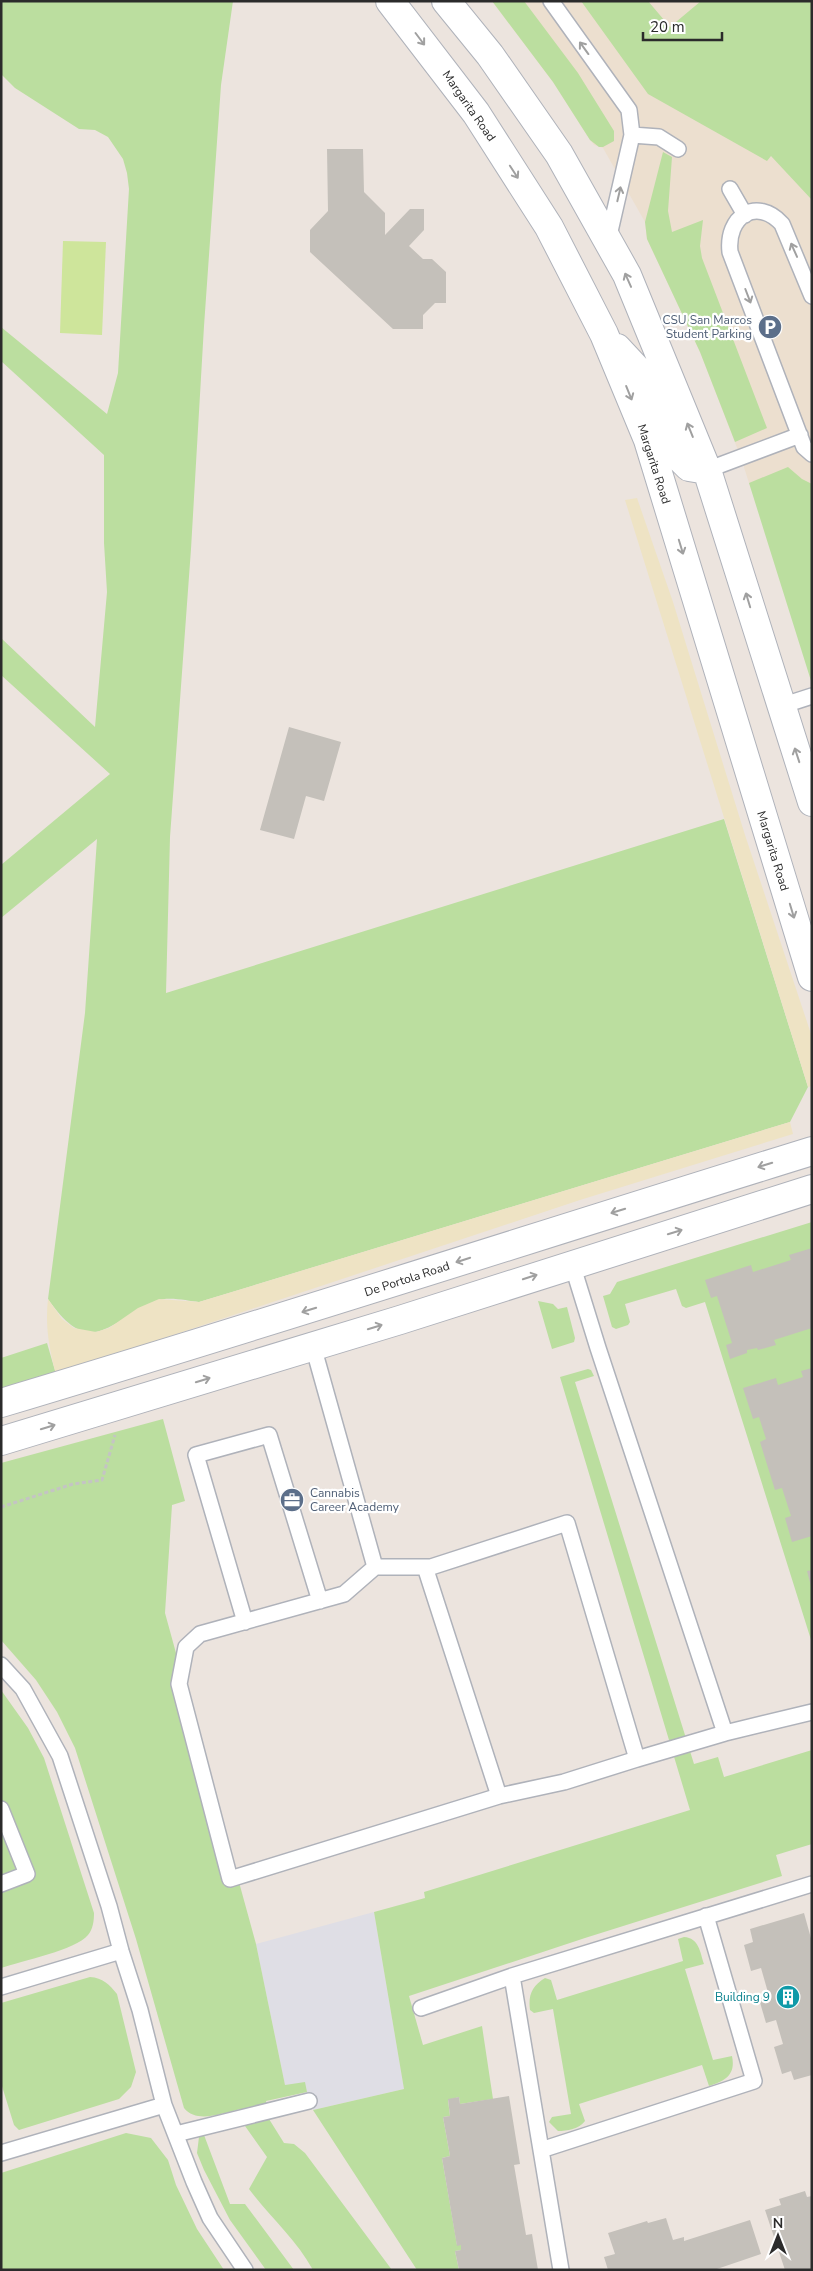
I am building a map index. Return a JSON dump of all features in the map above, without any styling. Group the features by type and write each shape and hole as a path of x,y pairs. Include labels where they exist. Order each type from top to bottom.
{"main road":[{"name":"Margarita Road","path":"390,1 481,121 549,227 604,334 648,440 812,977"},
{"path":"446,1 490,55 559,154 626,275 707,470 812,802"},
{"path":"604,334 645,378 674,452 689,467 707,470"},
{"name":"De Portola Road","path":"1,1403 373,1290 564,1227 812,1151"},
{"path":"1,1442 812,1189"},
{"path":"1,1418 142,1375 176,1361 196,1344"}],"lane":[{"path":"550,1 629,110 632,135 608,242"},
{"path":"632,135 659,137 678,149"},
{"path":"730,189 745,215"},
{"path":"812,296 782,224 774,215 764,211 754,211 736,222 730,231 730,252 804,447 812,454"},
{"path":"707,470 800,435"},
{"path":"781,706 812,696"},
{"path":"572,1264 725,1733"},
{"path":"313,1346 375,1567"},
{"path":"245,1622 196,1455 269,1435 320,1601"},
{"path":"638,1759 567,1523 431,1567 375,1567 344,1594 200,1634 186,1647 179,1684 230,1879 499,1796 564,1782 725,1733 812,1712"},
{"path":"425,1567 499,1796"},
{"path":"1,1665 23,1688 60,1756 89,1841 140,2010 164,2105 210,2218 245,2270"},
{"path":"1,1809 27,1874 1,1884"},
{"path":"421,2008 512,1976 812,1884"},
{"path":"540,2150 754,2081 706,1916"},
{"path":"1,1988 121,1951"},
{"path":"512,1976 561,2270"},
{"path":"176,2134 309,2102"},
{"path":"1,2153 164,2105"}],"path":[{"path":"1,1507 73,1484 102,1480 116,1428"}],"shaded area":[{"path":"492,1 812,1 812,501 749,483 700,352 647,239 645,222 603,148 594,145 590,140 553,82"},
{"path":"374,1912 404,2089 313,2110 304,2083 285,2085 256,1944"}],"green space":[{"path":"1,1 233,1 221,85 204,326 191,549 170,837 166,993 724,819 808,1087 790,1122 199,1302 172,1299 157,1301 100,1331 88,1332 76,1328 63,1318 48,1299 85,1013 97,839 1,918 1,865 110,774 1,675 1,638 95,727 107,592 104,543 104,455 1,361 1,327 107,414 118,373 129,189 123,159 108,137 95,130 79,129 15,88 1,74"},
{"path":"492,1 524,1 578,73 614,131 614,141 599,147 590,140 553,82"},
{"path":"581,1 648,1 670,27 701,1 812,1 812,200 771,156 767,161 648,94"},
{"path":"663,152 672,157 668,211 672,232 703,220 700,246 702,258 767,428 735,442 700,352 647,239 645,222"},
{"path":"63,241 106,242 102,335 60,333"},
{"path":"788,467 802,479 812,484 812,684 749,483"},
{"path":"812,1222 812,1643 705,1302 686,1308 682,1306 676,1289 625,1304 630,1322 628,1325 616,1329 612,1327 603,1296 610,1294 617,1282"},
{"path":"538,1301 553,1304 558,1309 567,1307 575,1338 574,1342 552,1349"},
{"path":"47,1343 56,1374 1,1390 1,1358"},
{"path":"588,1369 591,1370 594,1376 575,1382 694,1764 718,1757 724,1777 812,1750 812,1844 776,1855 782,1876 409,1996 423,2045 482,2026 493,2099 460,2104 459,2097 448,2100 450,2116 443,2117 450,2156 442,2158 457,2245 461,2245 461,2250 455,2251 459,2270 417,2270 313,2110 404,2089 374,1912 425,1898 424,1892 690,1810 560,1377"},
{"path":"163,1419 185,1501 172,1505 165,1613 256,1944 285,2085 305,2082 307,2092 266,2101 269,2119 284,2143 294,2144 305,2153 392,2270 313,2270 299,2248 249,2189 267,2157 245,2126 241,2109 218,2115 203,2116 189,2113 184,2108 136,1939 75,1748 57,1712 36,1680 1,1640 1,1463"},
{"path":"1,1690 28,1728 44,1758 94,1913 91,1930 82,1940 60,1950 1,1968"},
{"path":"684,1937 696,1943 704,1964 685,1969 713,2060 732,2056 731,2073 720,2082 709,2086 702,2065 579,2104 585,2121 576,2128 558,2131 549,2122 552,2117 571,2114 553,2009 534,2013 530,2010 530,1995 532,1991 545,1978 551,1980 557,2000 683,1961 678,1939"},
{"path":"90,1977 105,1982 117,1994 136,2072 131,2087 119,2099 19,2130 14,2125 1,2083 1,2003"},
{"path":"126,2133 151,2138 168,2160 176,2185 197,2229 224,2270 1,2270 1,2173"},
{"path":"204,2135 230,2204 245,2204 294,2270 266,2270 230,2220 197,2153 199,2137"}],"sand":[{"path":"637,498 673,602 745,835 812,1037 812,1086 808,1087 625,500"},
{"path":"790,1122 793,1134 580,1200 56,1374 48,1337 48,1299 62,1319 74,1328 96,1332 109,1328 138,1308 159,1299 199,1302"}],"building":[{"path":"327,149 363,149 364,192 385,213 385,235 410,209 424,209 424,230 409,246 423,259 432,259 446,272 446,303 435,303 423,315 423,329 393,329 310,252 310,230 328,211"},
{"path":"289,727 341,742 324,801 306,796 294,839 260,830"},
{"path":"812,1248 812,1328 774,1340 776,1345 758,1350 757,1348 747,1350 747,1353 730,1359 726,1345 732,1343 717,1296 711,1298 705,1280 751,1265 753,1272 791,1260 789,1255"},
{"path":"812,1368 812,1536 792,1542 785,1518 791,1516 782,1488 775,1490 760,1442 766,1439 759,1417 753,1419 743,1388 776,1378 778,1385 803,1377 801,1371"},
{"path":"812,1570 812,1586 811,1586 807,1571"},
{"name":"Building 9","path":"804,1913 812,1942 812,2075 794,2080 791,2071 782,2074 774,2047 783,2044 776,2020 766,2023 759,1999 769,1996 761,1968 751,1971 744,1945 753,1942 750,1929"},
{"path":"509,2096 520,2164 514,2165 526,2235 532,2234 538,2270 459,2270 455,2251 461,2250 461,2245 457,2246 442,2158 450,2156 443,2117 450,2116 448,2099 459,2097 460,2104"},
{"path":"805,2191 807,2197 812,2196 812,2270 785,2270 765,2210 781,2205 779,2199"},
{"path":"666,2218 673,2240 684,2237 684,2241 750,2220 761,2254 714,2270 608,2270 604,2257 615,2254 608,2233 647,2221 648,2223"}],"place":[{"name":"CSU San Marcos Student Parking","path":"770,327"},
{"name":"Cannabis Career Academy","path":"292,1500"},
{"name":"Building 9","path":"788,1997"}]}
